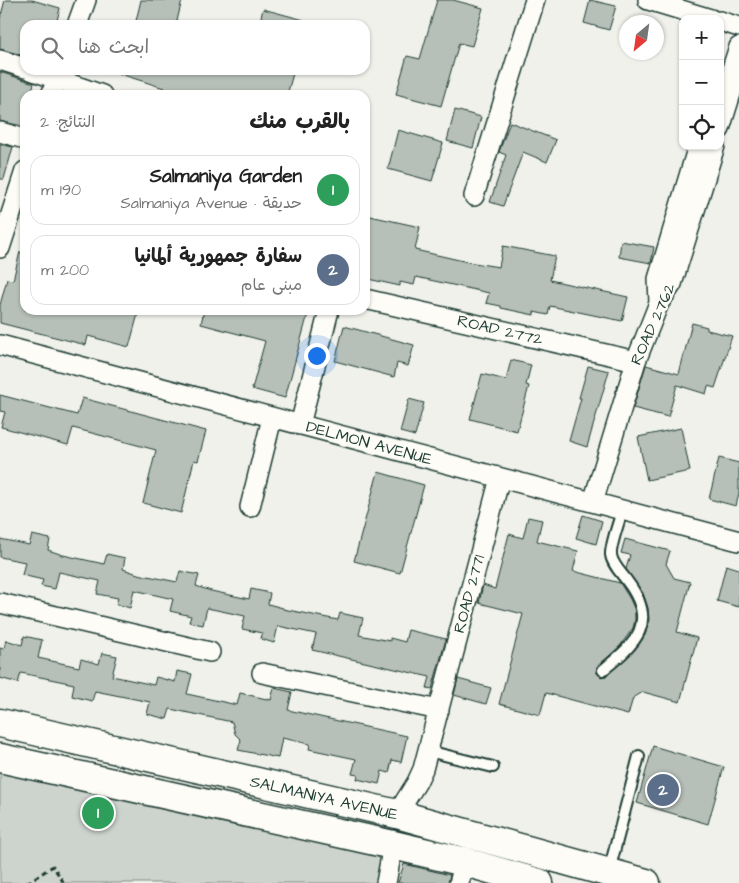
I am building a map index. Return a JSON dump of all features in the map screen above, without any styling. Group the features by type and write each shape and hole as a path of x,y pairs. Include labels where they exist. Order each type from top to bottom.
{"main road":[{"name":"SALMANIYA AVENUE","path":"0,723 397,814 646,883"},
{"name":"SALMANIYA AVENUE","path":"0,758 393,846 462,873 539,883"}],"street":[{"path":"474,196 535,0"},
{"path":"648,0 698,15"},
{"path":"78,20 83,1"},
{"path":"724,23 739,27"},
{"path":"724,116 733,87 733,65 739,46"},
{"path":"0,60 20,66"},
{"path":"724,77 733,65"},
{"path":"42,75 86,90"},
{"path":"0,132 20,138"},
{"path":"659,302 658,279 697,150"},
{"name":"ROAD 2762","path":"593,502 636,361 659,302 672,284 714,150"},
{"path":"0,248 20,186"},
{"name":"ROAD 2772","path":"370,299 636,361"},
{"path":"300,424 329,315"},
{"name":"DELMON AVENUE","path":"0,345 739,541"},
{"path":"250,507 272,418"},
{"name":"ROAD 2771","path":"397,814 417,782 428,751 500,478"},
{"path":"0,602 210,652"},
{"path":"262,673 438,710"},
{"path":"386,883 393,846"}],"lane":[{"path":"603,670 628,650 638,637 642,622 641,604 636,593 613,562 611,554 622,510"},
{"path":"428,751 493,767"},
{"path":"609,873 639,756"}],"path":[{"path":"27,883 53,866 64,883"}],"shaded area":[{"path":"0,769 393,857 381,883 0,883"}],"building":[{"path":"5,0 32,0 60,8 57,20 20,20 20,55 0,49 0,19"},
{"path":"141,0 182,0 177,20 136,20"},
{"path":"437,0 453,0 483,8 472,46 459,43 441,106 396,94 407,56 420,59"},
{"path":"590,0 616,6 609,30 584,23"},
{"path":"263,9 304,20 260,20"},
{"path":"0,72 34,83 32,90 20,90 20,126 0,121"},
{"path":"123,75 293,75 288,90 163,90 164,88"},
{"path":"455,110 481,117 473,148 447,141"},
{"path":"510,122 556,140 547,162 523,152 503,206 490,202 506,155 499,152"},
{"path":"398,130 443,143 432,181 388,169"},
{"path":"0,144 13,147 4,179 0,179"},
{"path":"370,216 420,227 415,250 499,267 503,246 555,256 550,280 628,297 622,321 550,306 548,315 534,312 534,315 501,308 501,306 486,303 489,293 416,277 414,285 400,282 400,286 370,279"},
{"path":"621,241 654,247 651,263 619,257"},
{"path":"20,252 20,315 138,315 129,347 88,336 86,345 0,323 0,305 7,279 13,280"},
{"path":"203,315 308,315 285,398 252,389 265,341 201,324"},
{"path":"692,323 707,327 707,330 732,336 715,388 708,386 706,394 677,385 668,417 633,408 646,365 679,374"},
{"path":"344,326 414,345 408,366 397,363 394,377 335,361"},
{"path":"511,360 531,365 526,385 529,386 517,431 470,419 482,374 506,380"},
{"path":"588,366 609,371 587,447 569,441"},
{"path":"0,395 77,415 82,398 206,431 198,461 194,460 181,513 143,503 156,450 73,428 68,445 1,427 5,412 0,411"},
{"path":"409,399 424,403 415,436 400,432"},
{"path":"681,428 690,471 647,480 638,437"},
{"path":"719,458 739,463 739,493 736,506 709,499"},
{"path":"378,472 424,485 400,573 354,561"},
{"path":"583,515 602,521 596,544 576,538"},
{"path":"528,517 542,520 537,541 578,551 573,571 620,583 630,599 635,610 633,628 620,646 597,667 596,672 601,677 607,675 630,655 645,635 649,622 648,608 643,593 626,569 630,555 621,553 625,539 670,551 666,564 674,578 690,582 677,632 697,638 680,702 643,692 633,698 628,715 546,693 540,715 499,704 523,614 479,603 483,585 495,589 509,534 523,538"},
{"path":"32,535 50,539 48,550 63,555 104,564 107,554 125,558 123,569 138,574 177,582 180,571 199,575 196,586 211,591 249,599 251,589 270,593 268,604 283,609 338,620 340,613 363,618 359,635 390,641 390,638 405,642 408,630 446,639 432,689 427,688 430,677 312,650 316,634 278,626 274,643 261,639 262,633 242,629 245,616 207,608 203,625 189,622 191,616 170,611 173,599 134,590 130,608 116,604 118,598 97,594 100,581 59,572 55,589 41,586 43,580 22,575 25,562 0,557 0,539 29,545"},
{"path":"726,565 739,569 739,607 717,601"},
{"path":"24,636 42,640 38,658 79,667 81,659 99,664 102,653 117,656 112,676 154,685 156,677 175,682 177,671 192,674 187,694 237,705 240,693 271,700 274,688 292,692 288,710 407,736 401,762 392,760 389,773 382,771 379,784 357,779 358,775 352,774 356,759 309,749 310,744 282,738 278,758 238,750 241,740 235,734 232,722 170,709 167,719 147,714 150,702 95,691 92,701 72,696 74,684 21,673 18,683 0,678 0,648 4,649 6,640 22,645"},
{"path":"458,679 491,688 486,704 454,695"},
{"path":"653,746 724,767 708,824 637,803"},
{"path":"404,864 450,875 448,883 398,883"}],"place":[{"name":"سفارة جمهورية ألمانيا","path":"663,790"},
{"name":"Salmaniya Garden","path":"98,813"}]}
